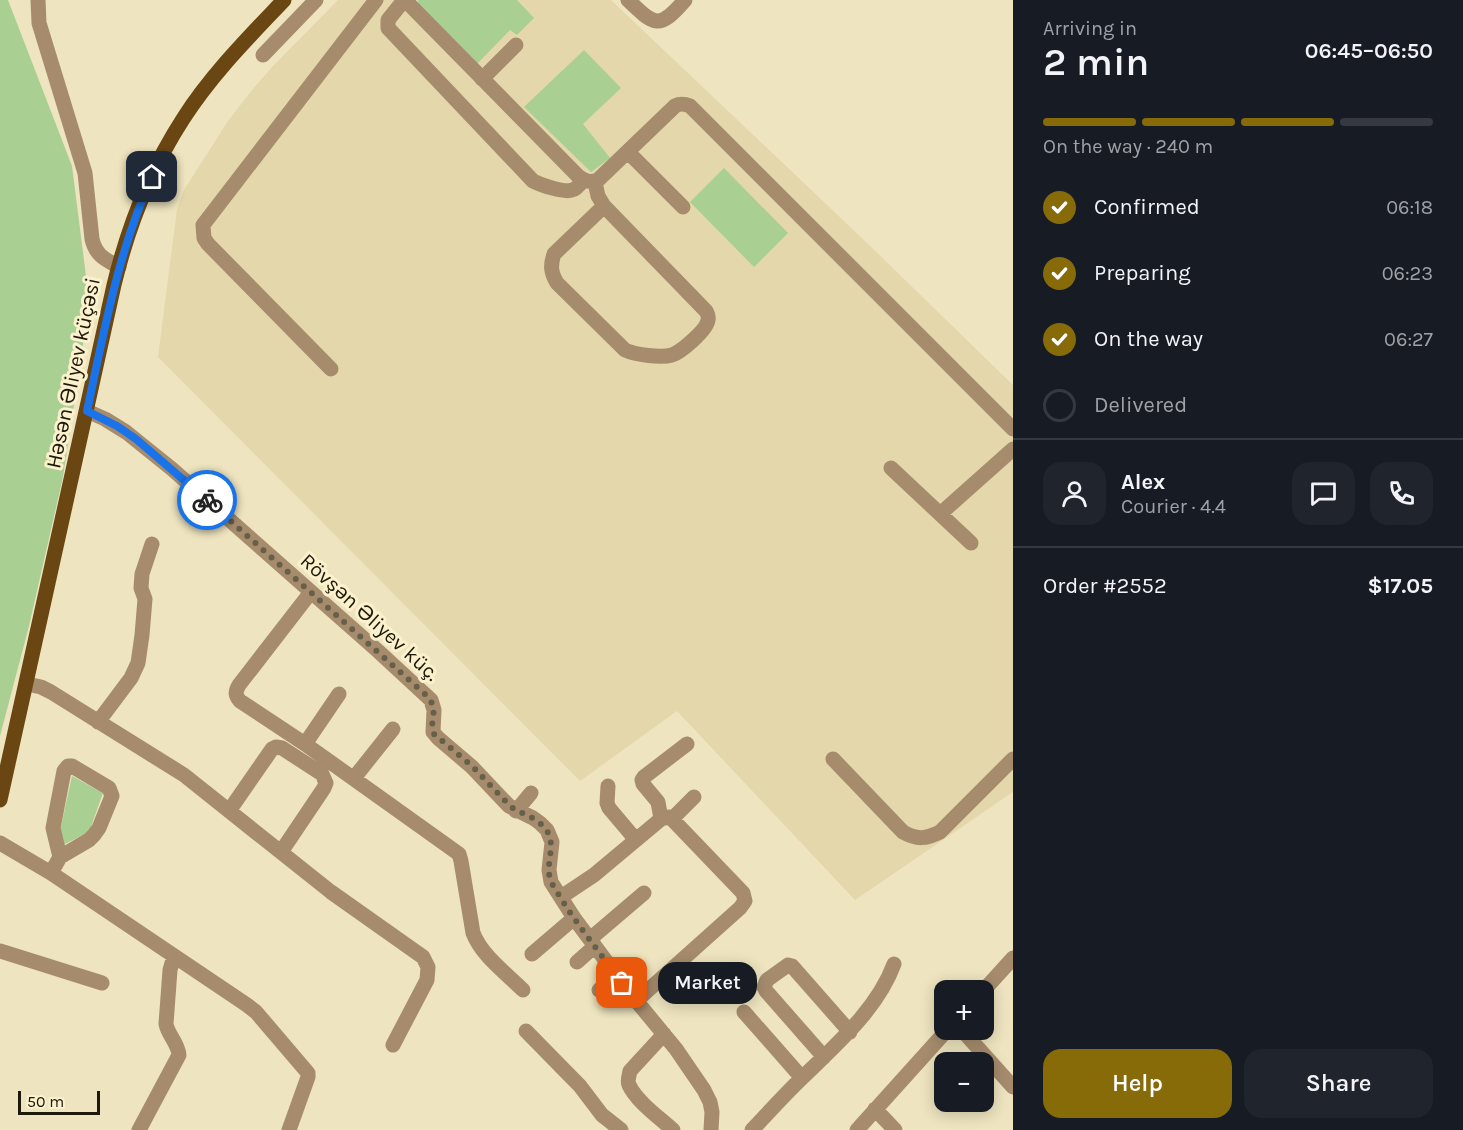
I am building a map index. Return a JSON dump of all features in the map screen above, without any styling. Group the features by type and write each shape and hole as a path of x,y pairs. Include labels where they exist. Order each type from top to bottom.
{"main road":[{"name":"Həsən Əliyev küçəsi","path":"0,800 119,267 128,236 146,190 183,118 229,59 284,0"}],"street":[{"path":"38,0 39,23 85,173 94,249 100,256 119,267"},
{"path":"263,55 316,0"},
{"path":"331,369 208,244 204,238 203,225 376,0"},
{"path":"604,206 554,254 551,273 557,283 625,350 633,354 674,355 703,331 708,322 706,311 604,206 589,181 578,177 405,0 388,20 388,28 539,185 566,191 573,190 589,181 599,179 675,106 680,104 690,106 1013,429"},
{"path":"628,0 647,18 660,21 670,17 685,0"},
{"path":"482,79 516,45"},
{"path":"628,152 682,207"},
{"name":"Rövşən Əliyev küç.","path":"87,411 117,426 136,439 426,695 434,705 432,728 434,734 472,766 503,801 516,811 540,823 550,836 552,846 550,878 592,943 693,1074 710,1102 713,1120 711,1130"},
{"path":"940,514 1013,449"},
{"path":"891,468 971,543"},
{"path":"99,722 131,678 138,663 145,599 141,588 142,574 152,544"},
{"path":"311,592 238,686 236,696 459,854 476,941 523,990"},
{"path":"27,684 51,692 184,775 331,892 423,957 428,968 427,980 393,1044"},
{"path":"305,744 339,694"},
{"path":"354,778 393,729"},
{"path":"636,1000 740,908 745,901 743,893 667,819 658,802 643,784 644,777 687,744"},
{"path":"229,811 272,749 276,747 282,748 322,774 326,783 324,788 281,852"},
{"path":"833,759 903,832 910,836 924,838 940,832 1013,759"},
{"path":"51,873 60,857 94,835 112,796 109,788 72,766 68,766 64,771 53,821 53,834 60,857"},
{"path":"608,786 607,804 609,808 636,840"},
{"path":"516,811 531,793"},
{"path":"561,897 594,875 694,797"},
{"path":"0,843 51,873 256,1012 308,1073 289,1130"},
{"path":"577,962 592,943 644,893"},
{"path":"532,954 574,918"},
{"path":"0,951 102,983"},
{"path":"139,1130 179,1055 166,1024 170,970 174,956"},
{"path":"993,980 1013,958"},
{"path":"752,1130 850,1032 885,984 894,964"},
{"path":"824,1057 766,991 764,987 767,980 788,965 792,966 850,1032"},
{"path":"599,990 616,975"},
{"path":"744,1012 802,1078"},
{"path":"526,1031 580,1086 602,1115 621,1130"},
{"path":"664,1034 630,1071 628,1084 640,1100 673,1130"},
{"path":"857,1130 938,1040"},
{"path":"971,1040 1013,1087"},
{"path":"876,1109 895,1130"}],"shaded area":[{"path":"338,0 611,0 1013,385 1013,792 855,900 677,711 580,781 158,357 177,209 184,190 228,121 252,90"}],"green space":[{"path":"0,0 8,0 72,166 86,276 86,309 84,338 63,477 29,626 0,736"},
{"path":"418,0 517,0 534,18 517,35 510,30 477,64 418,3"},
{"path":"584,50 621,88 583,124 610,158 591,172 524,107"},
{"path":"724,168 788,233 754,267 690,202"},
{"path":"72,776 103,793 89,832 63,845 60,831"}],"way so far":[{"path":"207,500 426,695 434,705 432,728 434,734 472,766 503,801 516,811 533,818 547,830 552,842 549,870 551,882 574,918 622,983"}],"place":[{"name":"Market","path":"622,983"}],"route":[{"path":"152,177 128,236 119,267 87,411 105,419 136,439 207,500"}]}
